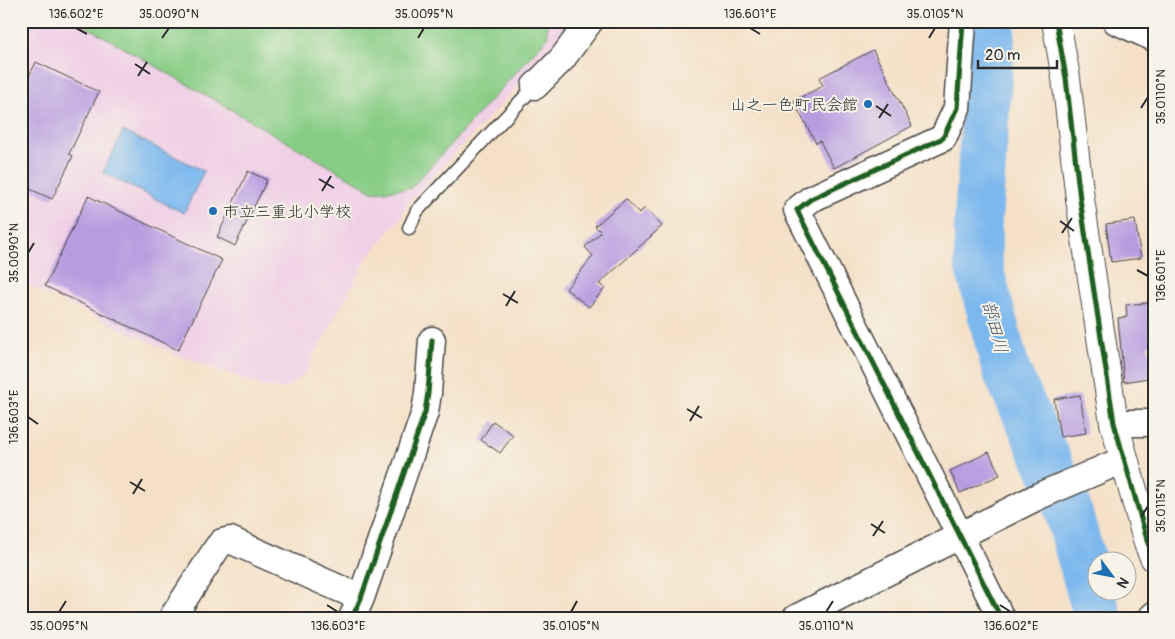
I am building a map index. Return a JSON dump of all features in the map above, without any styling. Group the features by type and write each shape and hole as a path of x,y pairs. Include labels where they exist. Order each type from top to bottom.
{"street":[{"path":"535,86 562,58 590,21"},
{"path":"963,21 957,108 944,138 811,199 797,210 1001,618"},
{"path":"1056,21 1066,78 1080,200 1114,423 1123,460 1153,553"},
{"path":"1116,21 1154,38"},
{"path":"172,618 217,548 222,542 230,540 356,608 425,412 432,340"},
{"path":"1114,423 1154,423"},
{"path":"796,618 1039,496 1123,460"}],"lane":[{"path":"409,228 417,211 535,86"}],"shaded area":[{"name":"市立三重北小学校","path":"21,21 573,21 551,51 406,205 402,216 368,257 304,374 291,385 281,389 263,386 175,354 21,282"}],"green space":[{"path":"77,21 547,21 548,37 411,188 374,192"}],"water":[{"path":"123,131 204,171 184,213 103,173"}],"building":[{"name":"山之一色町民会館","path":"873,50 912,126 834,168 820,141 816,143 793,101 823,86 819,78"},
{"path":"36,62 99,92 69,154 73,156 52,199 21,185 21,93"},
{"path":"248,171 267,180 235,246 217,237"},
{"path":"88,196 222,260 178,350 45,286"},
{"path":"626,199 639,213 645,208 662,226 599,284 605,288 589,307 566,289 593,256 585,247 601,232 595,226"},
{"path":"1135,220 1141,258 1111,262 1106,224"},
{"path":"1154,302 1154,344 1148,345 1154,377 1124,382 1118,318 1127,317 1126,305"},
{"path":"1080,395 1086,433 1060,437 1054,399"},
{"path":"493,421 513,435 500,453 481,440"},
{"path":"989,452 1000,475 960,493 950,471"}],"waterway":[{"name":"部田川","path":"992,21 978,219 978,263 1006,370 1064,497 1098,618"}],"cycle path":[{"path":"963,21 957,108 943,138 811,199 797,210 1001,618"},
{"path":"1056,21 1066,78 1080,199 1114,423 1148,543 1154,557"},
{"path":"352,618 361,598 425,412 432,340"}],"place":[{"name":"山之一色町民会館","path":"868,104"},
{"name":"市立三重北小学校","path":"213,211"}]}
